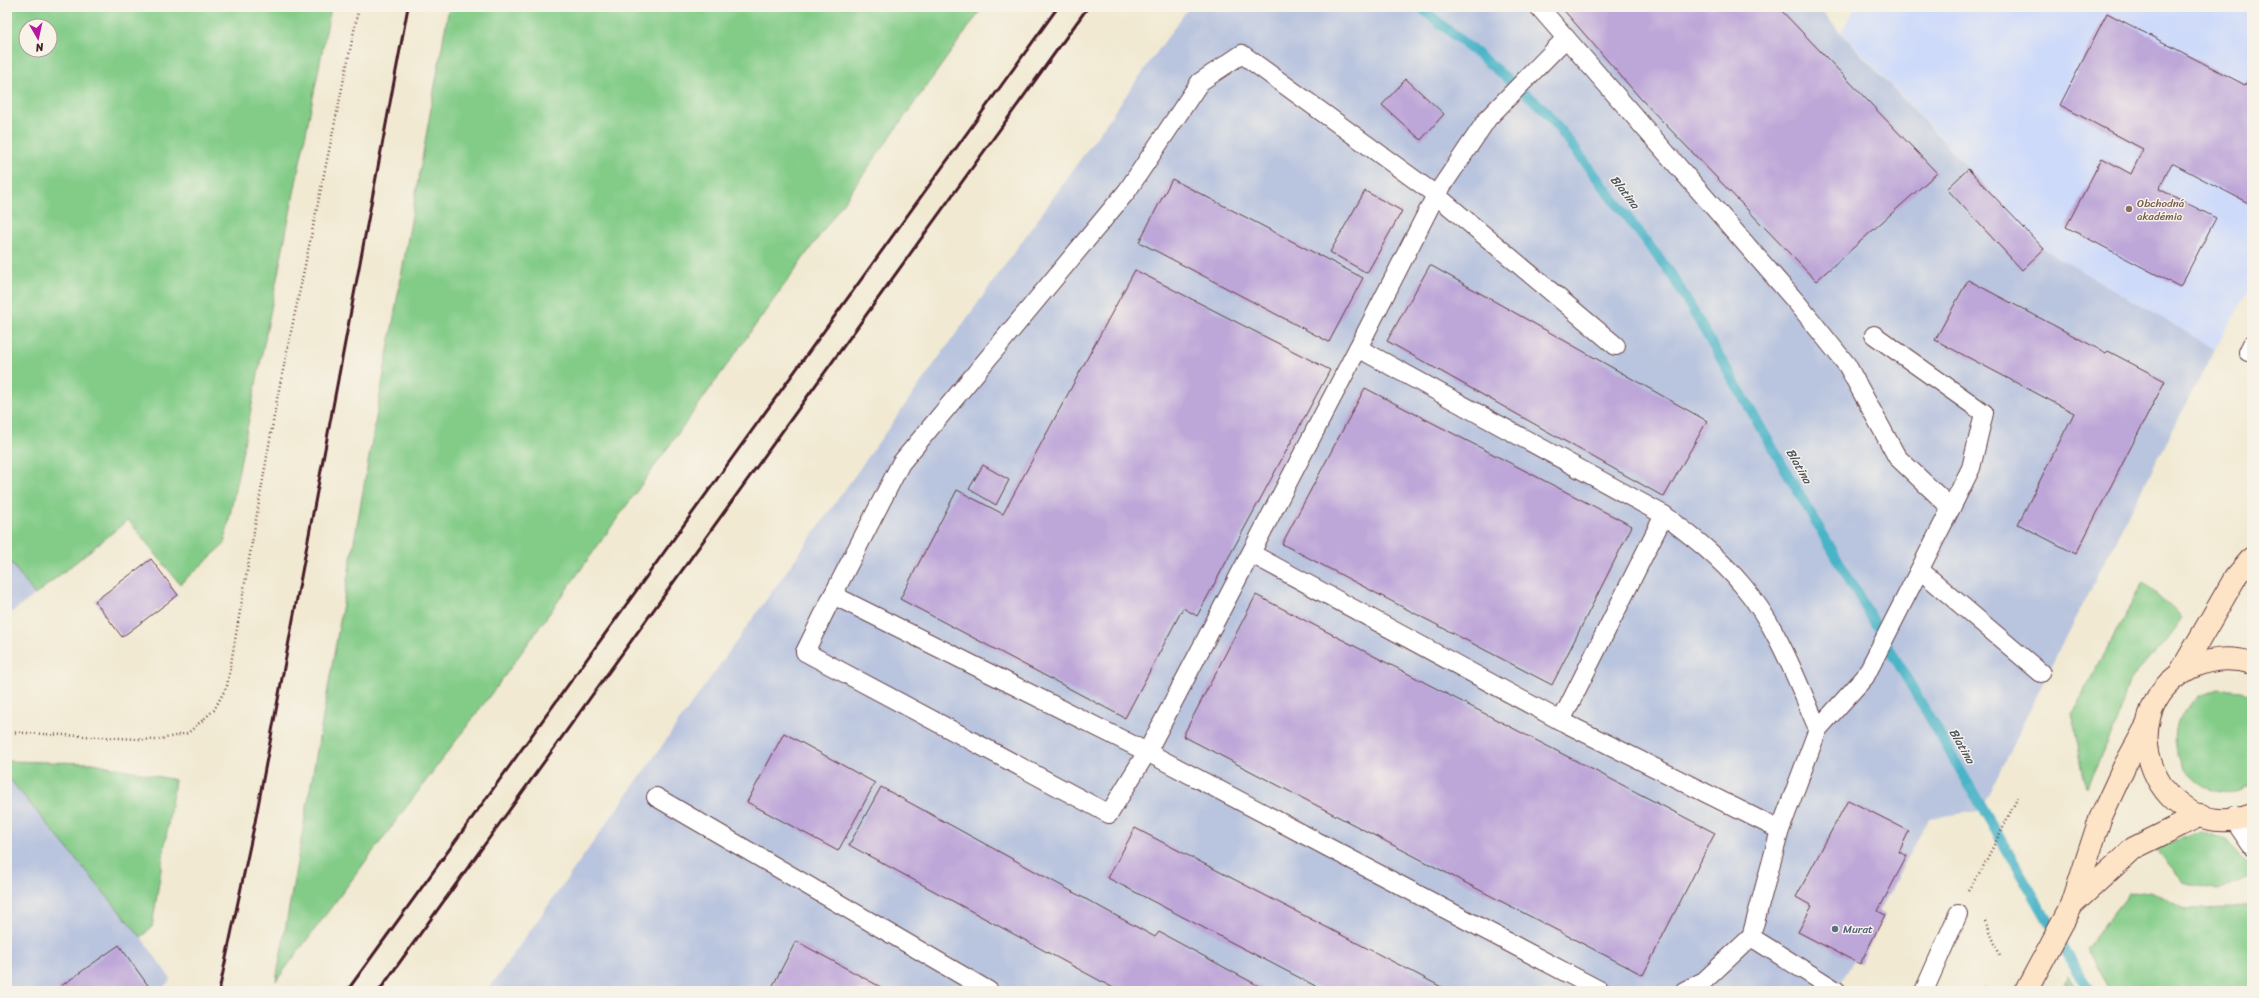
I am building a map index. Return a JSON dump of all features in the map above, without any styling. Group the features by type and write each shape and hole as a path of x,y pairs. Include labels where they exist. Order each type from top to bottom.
{"main road":[{"path":"2029,986 2072,905 2100,819 2124,767 2147,726 2155,702 2162,691 2180,673 2236,578 2252,558"},
{"path":"2180,673 2199,663 2220,659 2241,660 2252,663"},
{"path":"2147,726 2148,758 2159,783 2173,799 2186,809 2201,815 2218,819 2244,816"},
{"path":"2072,905 2134,848 2201,815"}],"street":[{"path":"2244,816 2252,843"}],"lane":[{"path":"1539,7 1798,304 1847,365 1897,457 1951,508"},
{"path":"1566,38 1488,118 1436,195 1252,554 1147,752 1109,814 805,652 902,463 1127,191 1200,82 1242,54 1436,195 1616,346"},
{"path":"1684,991 1704,981 1752,937 1780,830 1818,729 1865,677 1971,468 1984,413 1874,335"},
{"path":"1358,348 1664,515 1707,547 1744,587 1776,634 1818,729"},
{"path":"1561,721 1664,515"},
{"path":"1252,554 1561,721 1780,830"},
{"path":"1920,570 2041,674"},
{"path":"833,595 1147,752 1601,991"},
{"path":"656,797 990,991"},
{"path":"1924,991 1958,914"},
{"path":"1752,937 1838,991"}],"path":[{"path":"7,732 157,740 188,733 214,710 228,686 277,399 359,7"},
{"path":"1982,869 2019,795"},
{"path":"1983,988 1989,991"}],"shaded area":[{"path":"1189,7 1817,7 2044,249 2215,349 2069,630 1980,811 1929,818 1837,991 487,991"},
{"name":"Obchodná akadémia","path":"1856,7 2238,7 2252,14 2252,285 2215,349 2044,249 1841,31"},
{"path":"7,557 35,595 7,616"},
{"path":"7,776 141,937 171,979 160,991 7,991"}],"green space":[{"path":"7,7 331,7 224,545 180,584 128,520 35,595 7,557"},
{"path":"449,7 983,7 506,674 276,981"},
{"path":"2143,582 2182,617 2169,638 2129,680 2118,720 2086,788 2072,713"},
{"path":"2218,689 2241,691 2252,697 2252,785 2235,792 2219,792 2205,786 2192,777 2183,765 2177,751 2175,736 2178,722 2187,708 2198,697"},
{"path":"7,761 93,763 175,780 152,927 141,937 7,776"},
{"path":"2201,832 2226,839 2252,869 2252,876 2218,890 2183,882 2154,848"},
{"path":"2151,891 2187,909 2234,908 2252,904 2252,991 2110,991 2086,949 2129,894"},
{"path":"2069,975 2078,991 2060,991"}],"building":[{"path":"1561,7 1778,7 1937,173 1816,281 1640,98"},
{"path":"2107,13 2245,85 2252,73 2252,205 2172,163 2159,189 2216,218 2180,287 2066,227 2102,158 2131,174 2143,149 2060,105"},
{"path":"1406,79 1444,114 1421,140 1382,105"},
{"path":"1968,169 2044,249 2022,270 1947,189"},
{"path":"1172,179 1363,278 1329,342 1139,242"},
{"path":"1365,191 1402,211 1367,273 1330,252"},
{"path":"1430,265 1707,421 1664,497 1387,341"},
{"path":"1135,270 1330,370 1197,616 1183,608 1125,718 900,599 957,490 1003,514"},
{"path":"1968,280 2106,353 2108,351 2165,381 2076,554 2018,524 2074,413 1935,340"},
{"path":"1365,388 1632,526 1552,685 1282,544"},
{"path":"983,465 1009,480 996,505 969,489"},
{"path":"151,559 178,595 122,637 95,601"},
{"path":"1256,595 1715,833 1643,975 1183,736"},
{"path":"784,733 875,783 838,851 747,802"},
{"path":"881,787 1155,937 1159,932 1268,991 1119,991 849,845"},
{"path":"1848,800 1909,831 1899,852 1907,856 1878,911 1885,915 1860,964 1798,932 1812,906 1796,897"},
{"path":"1135,828 1449,991 1325,991 1108,878"},
{"path":"796,941 888,991 770,991"},
{"path":"119,945 152,991 54,991"}],"waterway":[{"name":"Blatina","path":"1420,7 1543,108 1672,275 2089,991"}],"railway":[{"path":"219,991 255,822 408,7"},
{"path":"347,991 1058,7"},
{"path":"379,991 1088,7"}],"place":[{"name":"Obchodná akadémia","path":"2129,209"},
{"name":"Murat","path":"1835,929"}]}
